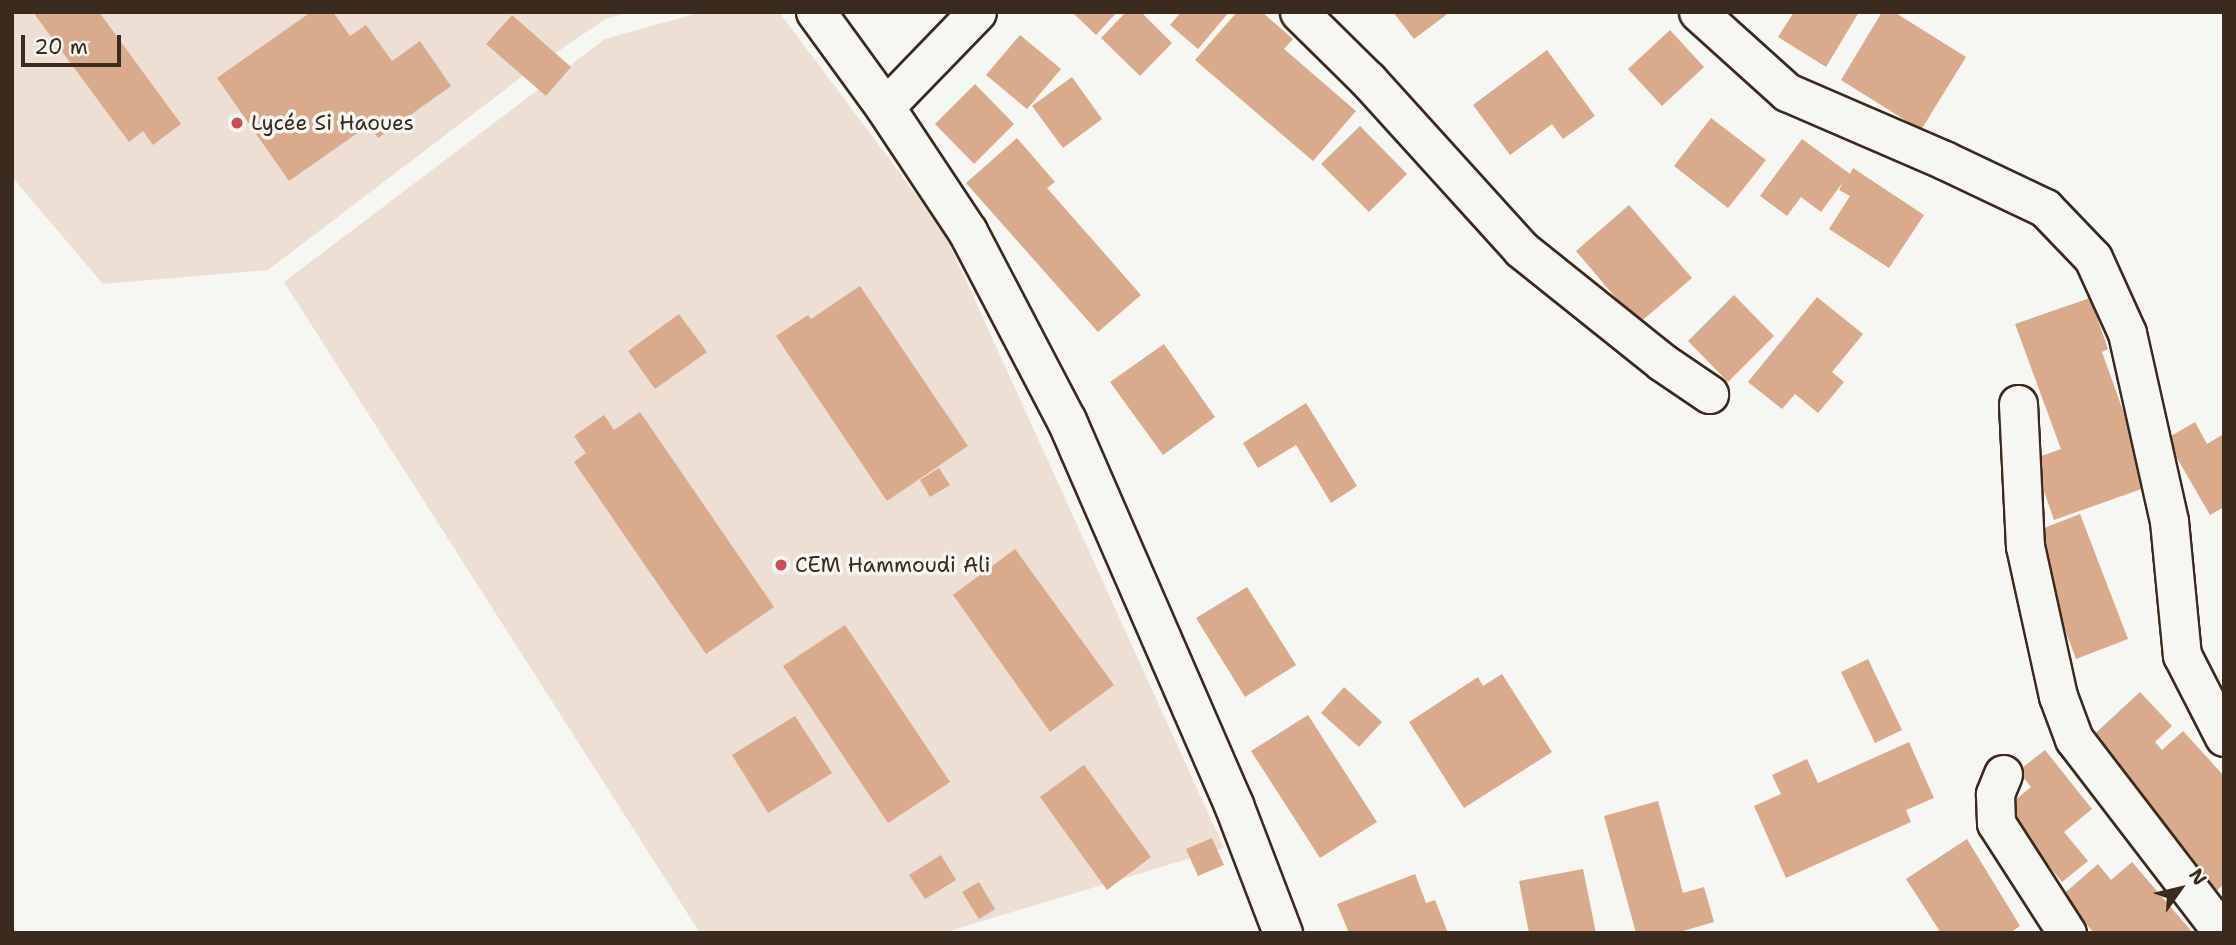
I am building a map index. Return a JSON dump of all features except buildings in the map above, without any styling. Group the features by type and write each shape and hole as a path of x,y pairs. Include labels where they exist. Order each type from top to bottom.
{"main road":[{"path":"816,12 885,107 968,232 1067,421 1234,805 1283,933"}],"street":[{"path":"885,107 977,12"},
{"path":"1299,12 1368,80 1521,249 1661,362 1709,394"},
{"path":"1698,12 1787,92 1944,160 2045,208 2093,258 2127,333 2169,521 2182,655 2224,737"},
{"path":"2018,404 2025,546 2058,696 2074,739 2223,933"},
{"path":"2003,774 1995,794 1996,823 2067,933"}],"shaded area":[{"name":"Lycée Si Haoues","path":"12,12 628,12 604,20 532,69 268,270 103,284 12,177"},
{"name":"CEM Hammoudi Ali","path":"702,12 779,12 944,232 1224,848 943,933 700,933 284,282 605,39"}],"place":[{"name":"Lycée Si Haoues","path":"237,123"},
{"name":"CEM Hammoudi Ali","path":"781,565"}]}
